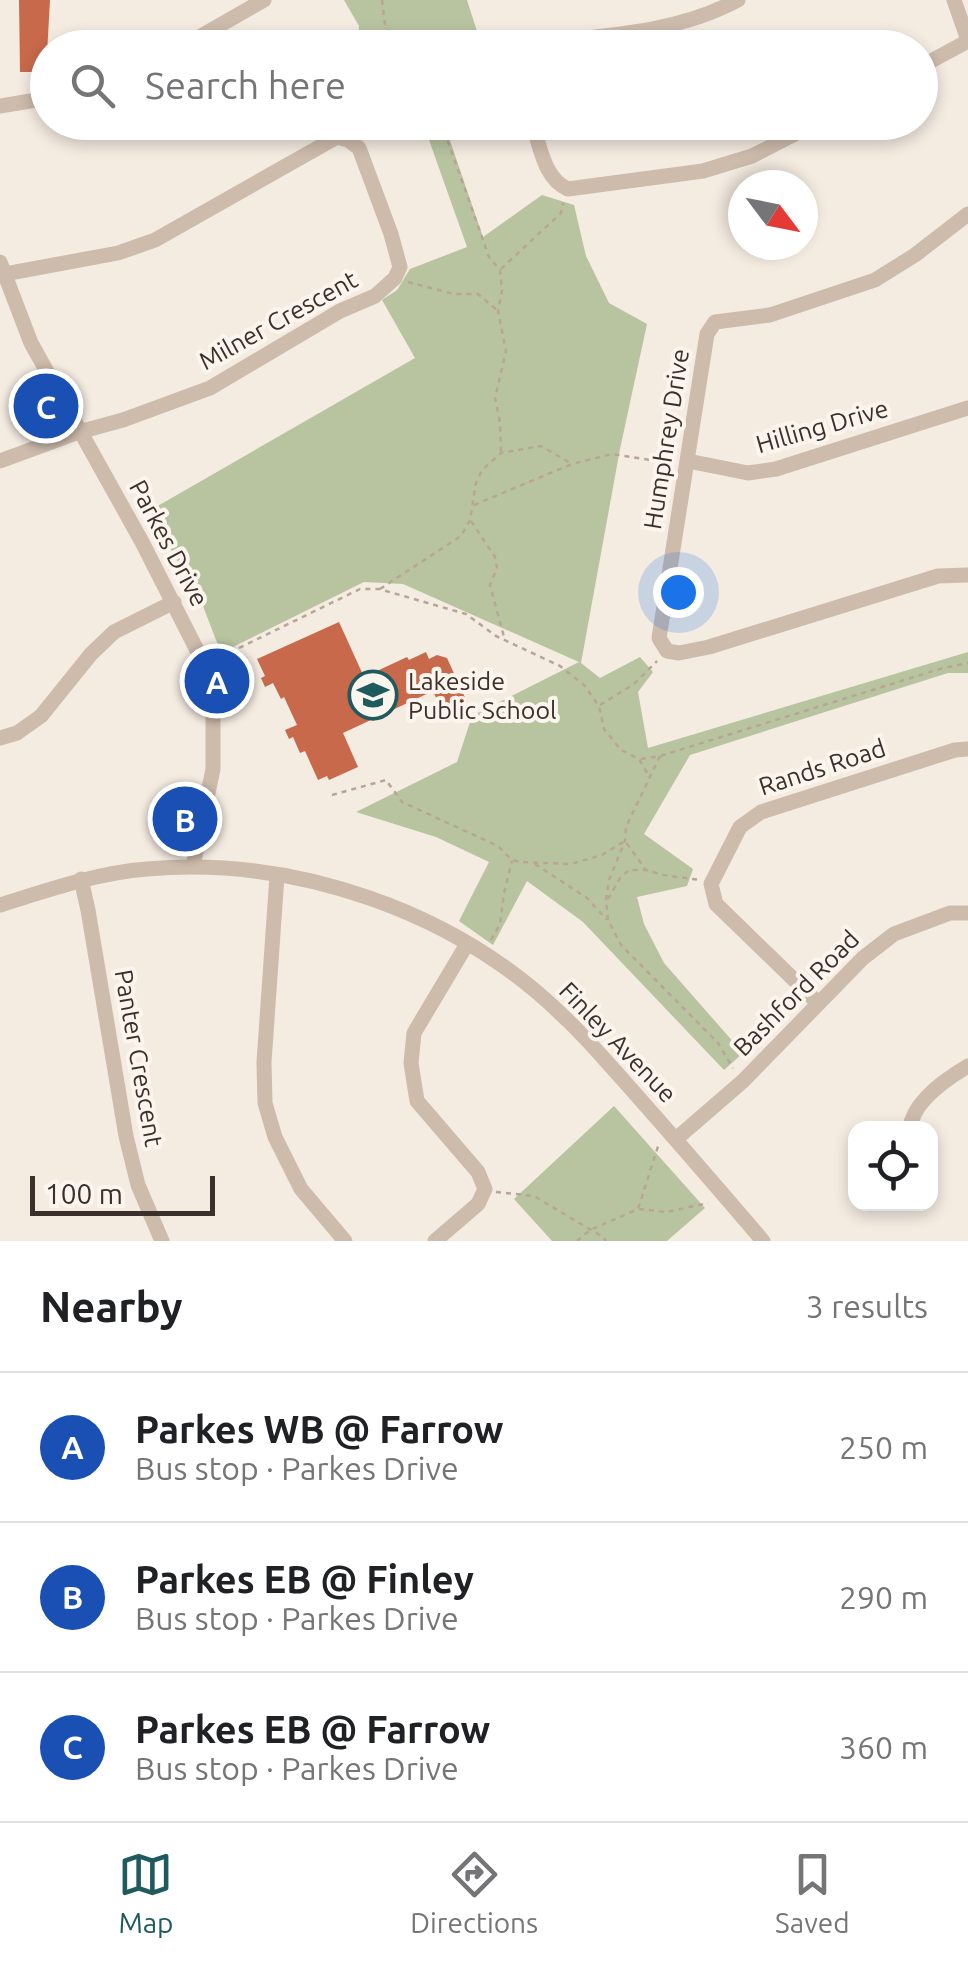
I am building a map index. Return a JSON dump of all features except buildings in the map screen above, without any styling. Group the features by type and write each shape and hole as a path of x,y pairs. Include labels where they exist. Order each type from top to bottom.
{"street":[{"path":"212,30 264,0"},
{"path":"650,30 698,18 738,0"},
{"path":"938,57 968,40 954,0"},
{"path":"0,106 30,101"},
{"name":"Milner Crescent","path":"2,270 118,253 155,240 333,140"},
{"name":"Milner Crescent","path":"0,461 210,388 340,311 375,296 396,278 400,267 392,234 359,148 348,140"},
{"path":"538,140 551,178 568,189 704,171 752,156 783,140"},
{"name":"Humphrey Drive","path":"667,651 660,638 707,334 715,322 770,314 875,280 968,214"},
{"name":"Parkes Drive","path":"2,270 31,343 202,660 213,706 213,769 192,866"},
{"name":"Hilling Drive","path":"688,463 748,473 776,469 968,408"},
{"path":"667,651 679,653 709,647 938,576 968,575"},
{"path":"0,738 41,716 114,632 174,602"},
{"name":"Rands Road","path":"711,884 740,827 761,812 954,750 968,749"},
{"name":"Finley Avenue","path":"0,905 81,880 143,869 192,866 317,881 424,919 484,952 561,1013 763,1241"},
{"path":"277,876 264,1062 265,1104 300,1190 344,1241"},
{"name":"Panter Crescent","path":"81,880 126,1136 138,1186 162,1241"},
{"path":"711,884 716,904 818,1003"},
{"name":"Bashford Road","path":"671,1134 743,1081 863,958 894,934 950,914 968,913"},
{"path":"434,1241 478,1204 485,1189 478,1172 417,1100 412,1063 414,1033 468,944"},
{"path":"911,1121 943,1081 968,1066"}],"path":[{"path":"382,0 388,30"},
{"path":"447,140 488,257 500,270 502,291 498,311 506,351 496,398 501,453"},
{"path":"500,270 560,213 568,189"},
{"path":"396,278 454,294 478,294 498,311"},
{"path":"380,589 461,536 470,520 482,470 501,453 541,446 572,464"},
{"path":"472,505 572,464 612,454 688,463"},
{"path":"470,520 495,557 497,568 490,584 504,639"},
{"path":"238,648 360,589 380,589 466,614 496,636 560,666 584,685 599,706 604,729 621,750 639,759 650,778"},
{"path":"599,706 634,684 667,651"},
{"path":"639,759 660,756 968,663"},
{"path":"608,920 609,880 625,841 626,827 660,756"},
{"path":"332,794 386,780 402,802 498,846 512,860 533,864 571,864 602,855 625,841"},
{"path":"625,841 646,870"},
{"path":"484,952 500,924 512,860"},
{"path":"533,864 587,898 608,920 621,945 718,1042 743,1081"},
{"path":"606,902 629,870 694,877 711,884"},
{"path":"638,1209 650,1165 671,1134"},
{"path":"485,1189 534,1196 606,1241"},
{"path":"577,1241 590,1230 638,1209 666,1212 708,1203"}],"green space":[{"path":"344,0 467,0 477,30 359,30"},
{"path":"429,140 450,140 483,237 542,195 574,205 586,256 609,303 647,324 581,663 600,678 640,657 653,672 638,692 648,748 968,652 968,673 948,673 690,755 644,834 693,869 687,886 637,897 644,924 664,963 743,1053 724,1070 583,922 527,881 493,945 459,921 489,862 436,837 356,812 457,762 472,716 579,662 403,584 364,582 221,653 203,606 149,511 415,358 382,300 397,290 410,269 467,247"},
{"path":"614,1106 705,1208 667,1241 552,1241 514,1199"}],"place":[{"name":"Parkes EB @ Farrow","path":"46,406"},
{"name":"Parkes WB @ Farrow","path":"217,681"},
{"name":"Lakeside Public School","path":"373,695"},
{"name":"Parkes EB @ Finley","path":"185,819"}]}
